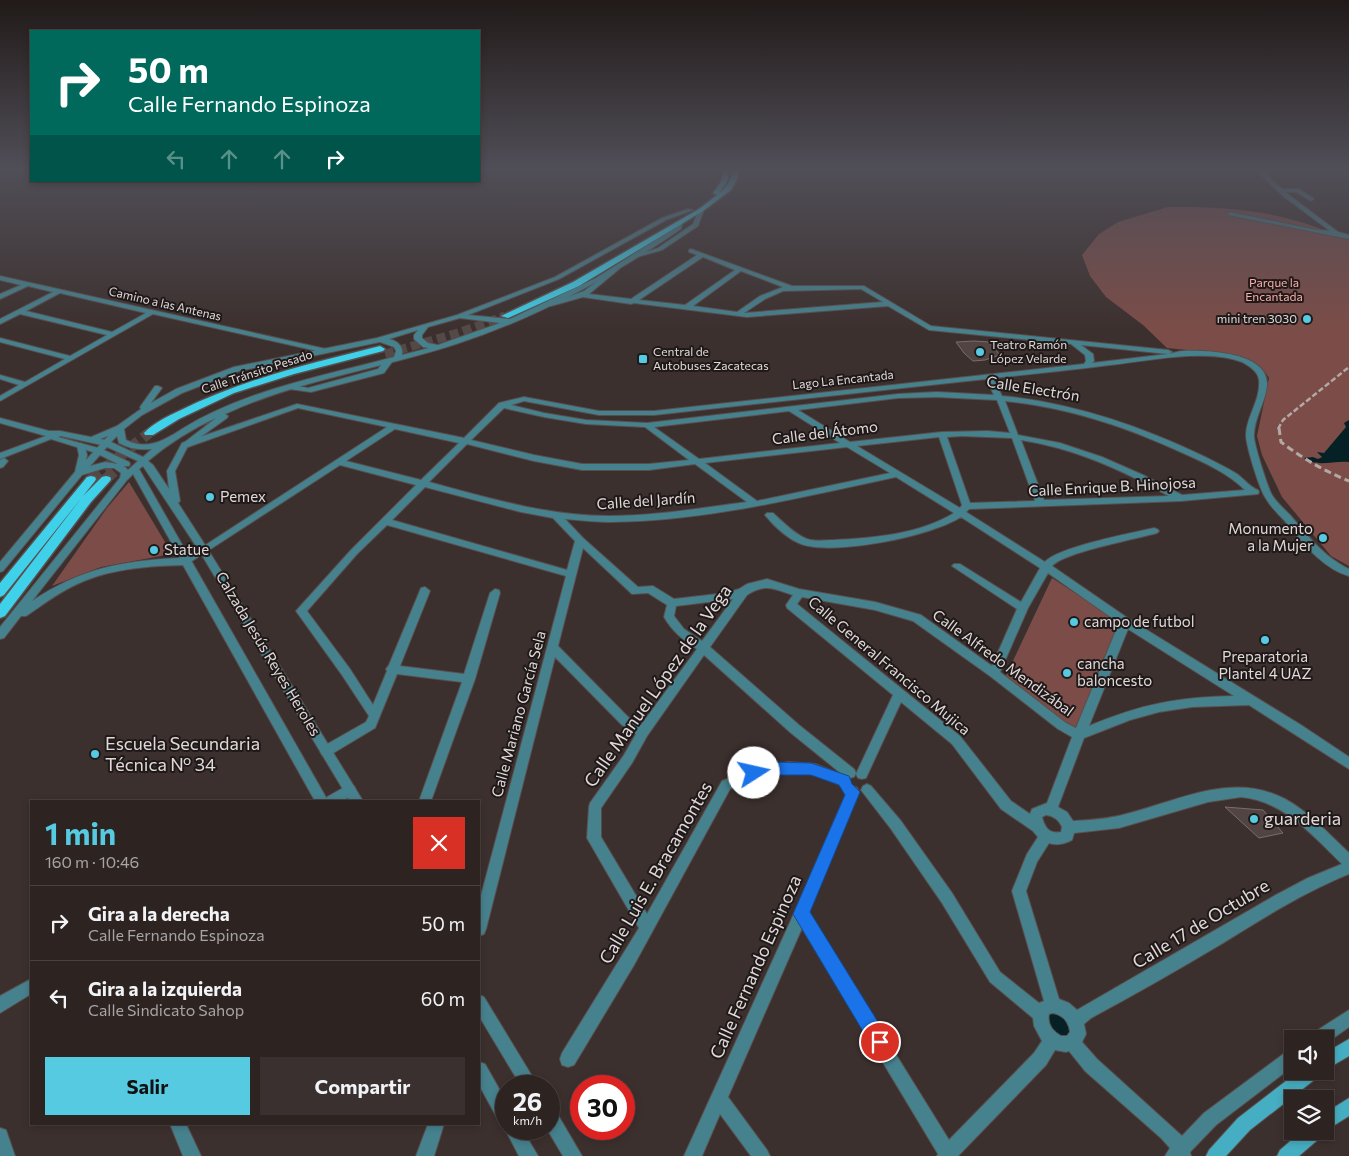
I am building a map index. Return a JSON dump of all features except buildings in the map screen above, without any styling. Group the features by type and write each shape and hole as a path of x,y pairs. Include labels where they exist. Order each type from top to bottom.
{"main road":[{"path":"498,312 561,284 667,223"},
{"path":"507,319 576,284 678,223"},
{"name":"Calle Tránsito Pesado","path":"149,433 182,413 215,398 281,376 383,351"},
{"name":"Calle Tránsito Pesado","path":"161,440 188,419 227,401 383,351"},
{"path":"0,592 91,479"},
{"path":"0,613 87,499 106,480"},
{"path":"1334,1056 1349,1046"},
{"path":"1214,1156 1244,1124 1300,1080"},
{"path":"1334,1117 1349,1106"},
{"path":"1286,1156 1305,1140"}],"street":[{"path":"0,569 78,474 120,428 139,413 178,391 230,372 326,351 383,351 425,327 459,316 557,278 657,223"},
{"path":"383,351 397,359 440,347 470,338 507,319 551,304 639,256 679,228 680,223"},
{"path":"639,256 660,249 696,226 697,223"},
{"path":"1276,223 1338,234 1349,238"},
{"path":"1323,223 1338,234"},
{"path":"691,251 791,288"},
{"path":"631,302 702,255"},
{"path":"551,304 566,302 585,295 602,283 616,269"},
{"path":"686,308 740,269"},
{"name":"Camino a las Antenas","path":"0,278 326,351"},
{"path":"0,297 27,284"},
{"path":"738,314 765,294 791,288 862,287 929,328 1237,359 1251,364 1262,374 1263,378 1260,398 1250,433 1252,447 1266,492 1314,549 1333,564 1349,572"},
{"path":"0,322 60,291"},
{"path":"585,295 748,315 888,304"},
{"path":"20,312 113,334"},
{"path":"0,399 152,312"},
{"path":"459,316 488,321 507,319"},
{"path":"447,320 462,321 472,326 473,334 470,338"},
{"path":"425,327 420,330 418,339 426,345 440,347"},
{"path":"0,340 70,358"},
{"path":"0,349 12,343"},
{"path":"1070,343 1089,354 1090,361 1086,366"},
{"path":"120,428 122,441 128,445 144,447 216,414 258,398 292,388 396,344 400,348 401,353 397,359"},
{"name":"Lago La Encantada","path":"502,405 524,399 599,413 634,414 1187,354"},
{"path":"988,376 999,397 1041,504"},
{"path":"0,377 25,384"},
{"path":"139,413 158,388"},
{"path":"815,394 821,405"},
{"name":"Calle Electrón","path":"502,405 544,416 586,422 616,425 647,425 937,394 999,397 1076,410 1141,432 1211,464 1236,479 1252,492"},
{"path":"176,505 171,471 185,445 222,417 258,398"},
{"path":"374,714 301,611 335,571 502,405"},
{"name":"Calle del Átomo","path":"185,445 297,406 582,467 649,467 942,434 1014,436 1066,447 1106,460 1181,498"},
{"path":"791,409 898,474 965,510 1125,622 1298,729 1349,764"},
{"path":"0,420 56,435 106,443 142,460"},
{"path":"647,425 755,504"},
{"path":"15,618 66,585 92,573 118,566 186,561 394,426"},
{"path":"92,440 120,428"},
{"path":"942,434 965,510"},
{"path":"1,461 56,435 81,446 99,451 134,468"},
{"path":"0,635 124,478 161,440"},
{"path":"78,474 82,463 81,446"},
{"name":"Calzada Jesús Reyes Heroles","path":"142,460 150,466 176,505 354,796"},
{"name":"Calle del Jardín","path":"339,462 423,482 521,509 556,515 609,520 665,516 755,504 898,474"},
{"path":"78,474 92,468 107,465 122,468 125,472 124,478"},
{"name":"Calzada Jesús Reyes Heroles","path":"134,468 321,800"},
{"name":"Calle Enrique B. Hinojosa","path":"965,510 1266,492"},
{"path":"770,515 796,537 809,542 836,543 903,536 954,520 965,510"},
{"path":"556,515 580,540 636,590 649,589 672,603 726,597 743,592"},
{"path":"384,521 570,574"},
{"path":"994,672 1023,608 1046,567 1052,560 1080,549 1154,531"},
{"name":"Calle Mariano García Sela","path":"480,925 580,540"},
{"path":"958,566 1023,608"},
{"name":"Calle Manuel López de la Vega","path":"647,928 594,838 595,807 643,732 743,592 750,587 767,583"},
{"name":"Calle Alfredo Mendizábal","path":"767,583 799,593 875,606 917,618 994,672 1062,726 1079,735 1120,717 1160,706 1249,700"},
{"path":"326,751 370,725 425,591"},
{"path":"425,800 469,679 495,593"},
{"name":"Calle General Francisco Mujica","path":"799,593 791,605 956,740 1006,805 1041,831"},
{"path":"672,603 669,617 680,632 704,648 855,782 896,825 947,898 995,977 1040,1014"},
{"path":"1051,809 1125,622"},
{"path":"552,647 626,722 643,732"},
{"path":"392,669 469,679"},
{"name":"Calle Fernando Espinoza","path":"693,1156 801,914 855,782 899,694"},
{"name":"Calle Luis E. Bracamontes","path":"568,1059 647,928 726,785 739,778 770,768 811,769 855,782"},
{"path":"1069,827 1094,826 1123,821 1204,798 1238,792 1256,793 1298,814 1349,862"},
{"path":"335,800 354,796"},
{"path":"1045,809 1051,809 1061,814 1069,827 1067,836 1063,838 1058,839 1041,831 1035,817 1037,813 1045,809"},
{"path":"1041,831 1019,891 1054,1004"},
{"name":"Calle 17 de Octubre","path":"1076,1021 1086,1013 1157,975 1273,904 1330,874 1349,868"},
{"path":"801,914 947,1155 1040,1059 1052,1040"},
{"path":"0,1005 30,987"},
{"path":"480,1004 523,1075"},
{"path":"1054,1004 1066,1009 1076,1021 1078,1034 1072,1043 1061,1044 1052,1040 1041,1026 1040,1014 1043,1009 1054,1004"},
{"path":"1332,1030 1349,1018"},
{"path":"1072,1043 1179,1153 1210,1118 1284,1064"},
{"path":"480,1072 495,1098"},
{"path":"718,1098 761,1156"},
{"path":"178,1125 192,1156"},
{"path":"425,1156 436,1125"},
{"path":"560,1134 573,1156"},
{"path":"0,1136 6,1156"},
{"path":"520,1140 529,1156"}],"green space":[{"name":"Parque la Encantada","path":"1117,223 1304,223 1349,240 1349,566 1331,556 1282,497 1262,455 1257,436 1269,378 1265,372 1244,358 1167,348 1143,325 1106,297 1090,276 1082,255 1099,234"},
{"path":"129,482 171,552 161,556 101,567 52,586 107,508"},
{"path":"1052,578 1120,622 1075,734 1004,680"}],"water":[{"path":"1349,420 1349,462 1314,463 1304,458 1313,457 1318,459 1322,457 1317,452 1324,453 1346,427 1344,423"},
{"path":"1054,1012 1062,1014 1072,1029 1069,1036 1063,1038 1048,1028 1048,1016"}],"tunnel":[{"path":"385,354 458,333 505,316"},
{"path":"91,479 149,433"},
{"path":"106,479 127,459"}],"railway":[{"path":"1278,429 1283,420 1349,367"},
{"path":"1279,428 1281,442 1314,464 1349,481"}],"place":[{"name":"mini tren 3030","path":"1307,319"},
{"name":"Teatro Ramón López Velarde","path":"980,352"},
{"name":"Central de Autobuses Zacatecas","path":"643,359"},
{"name":"Pemex","path":"210,497"},
{"name":"Monumento a la Mujer","path":"1323,538"},
{"name":"Statue","path":"154,550"},
{"name":"campo de futbol","path":"1074,622"},
{"name":"Preparatoria Plantel 4 UAZ","path":"1265,640"},
{"name":"cancha baloncesto","path":"1067,673"},
{"name":"Escuela Secundaria Técnica Nº 34","path":"95,754"},
{"name":"guarderia","path":"1254,819"}],"route":[{"path":"754,773 770,768 811,769 844,781 847,788 853,792 801,914 880,1042"}]}
